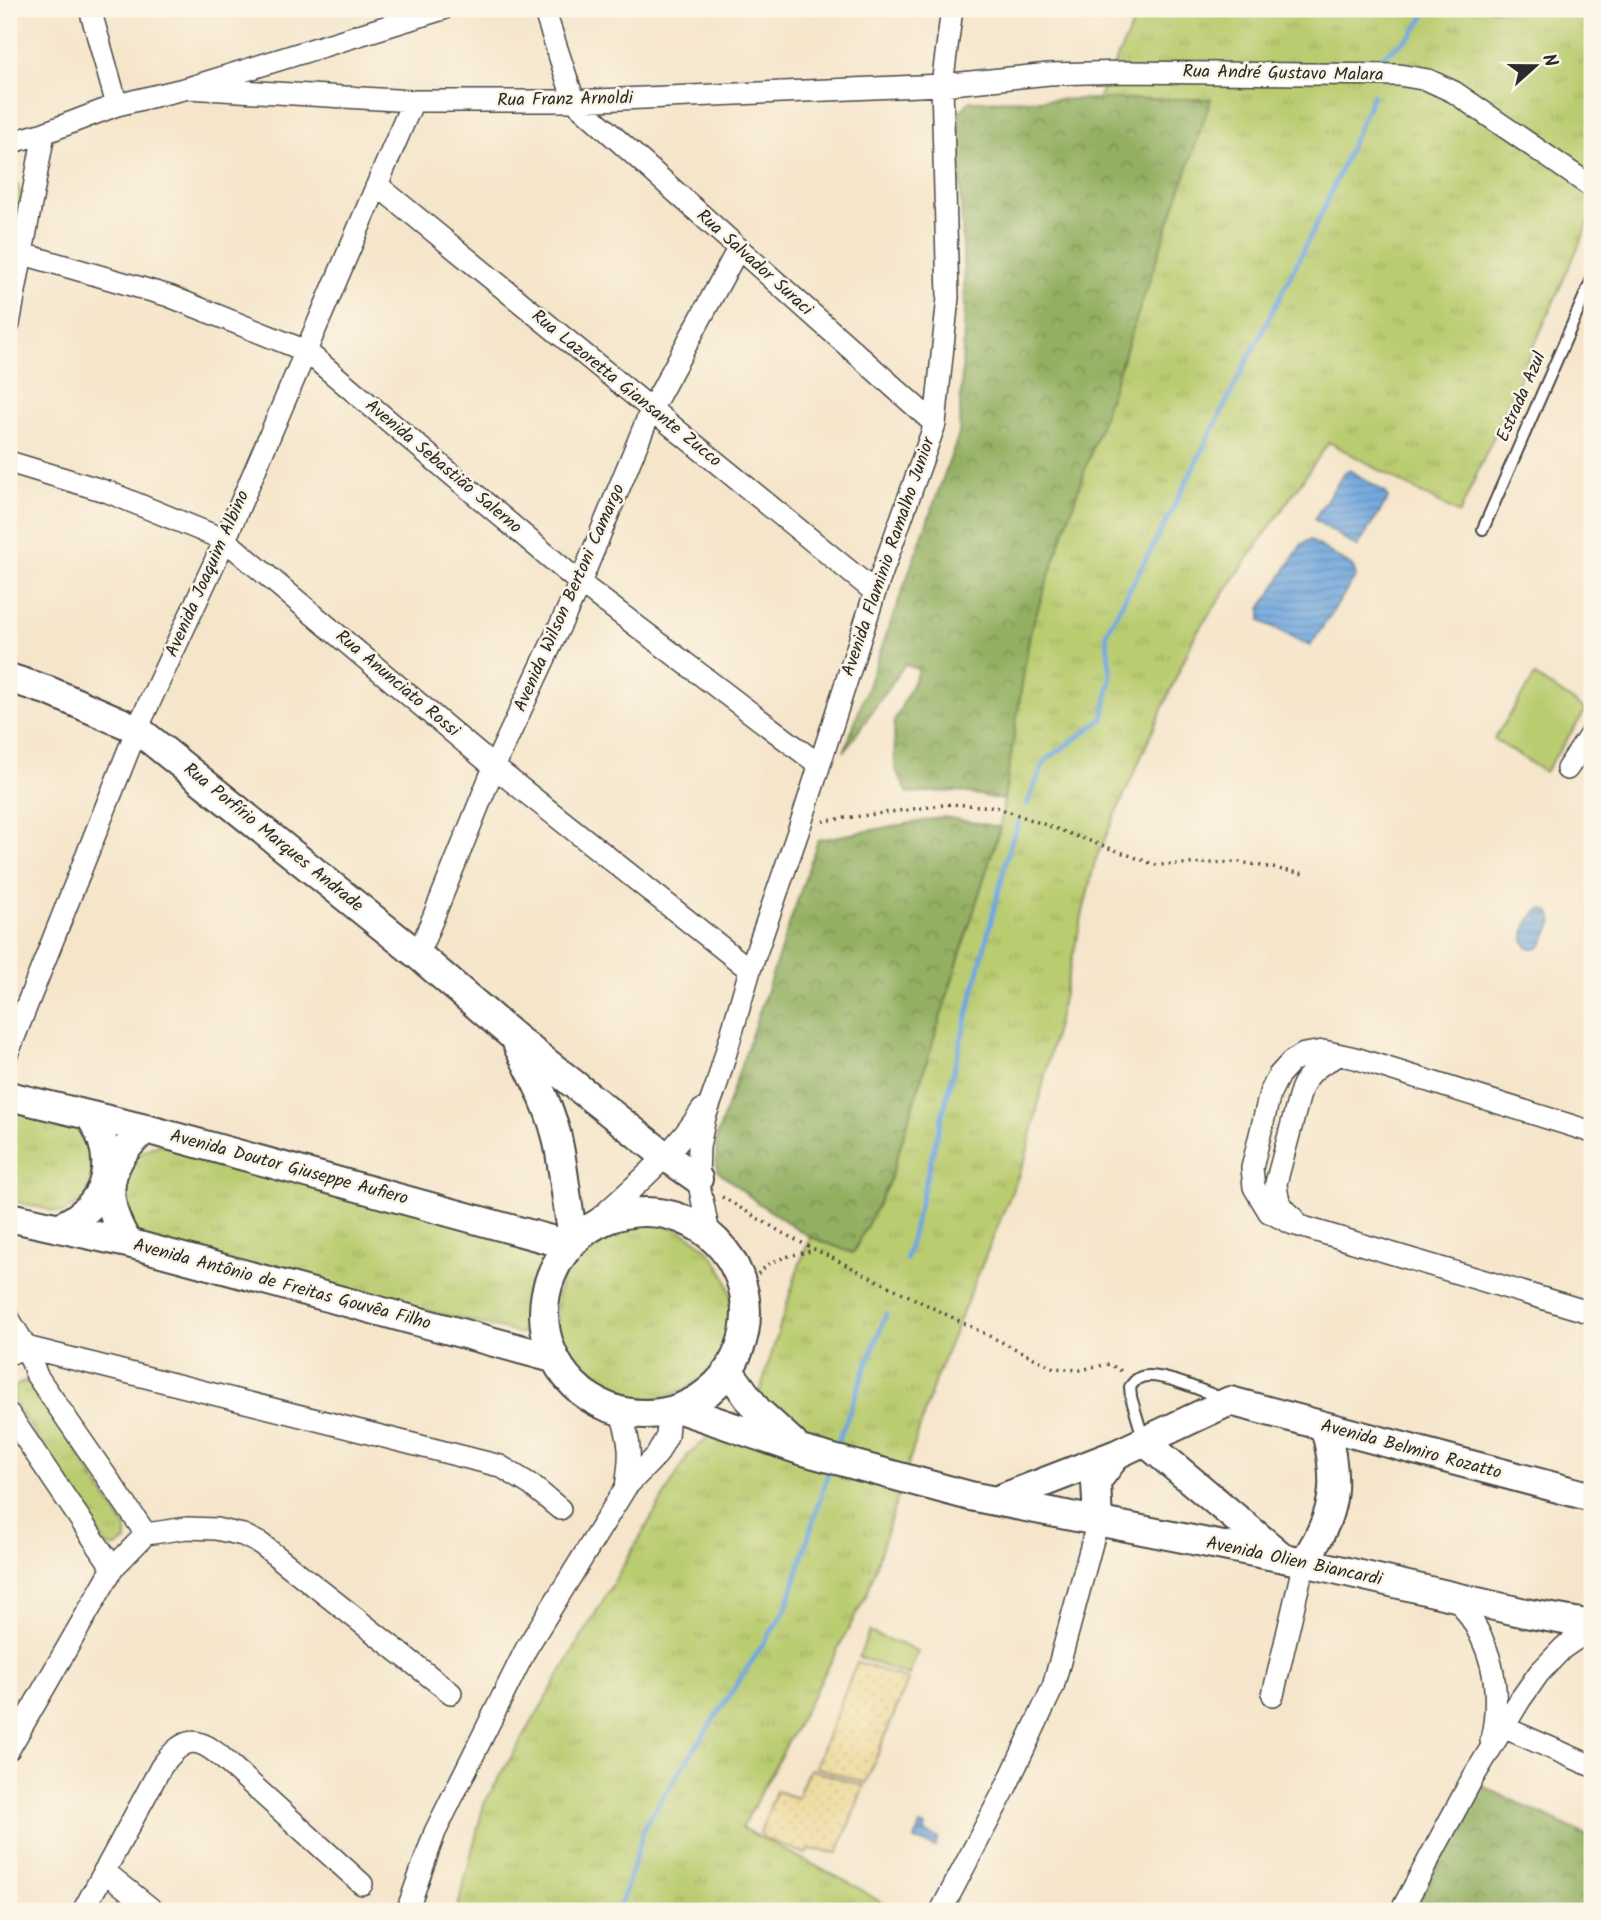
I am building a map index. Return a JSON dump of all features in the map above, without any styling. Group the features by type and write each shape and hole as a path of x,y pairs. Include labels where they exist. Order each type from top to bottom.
{"street":[{"path":"90,9 117,105"},
{"path":"9,143 44,133 117,105 188,88 443,9"},
{"path":"544,9 574,101"},
{"name":"Avenida Flaminio Ramalho Junior","path":"709,1234 698,1179 703,1127 750,971 800,826 818,764 935,424 948,297 942,85 952,9"},
{"name":"Rua André Gustavo Malara","path":"942,85 1049,74 1399,75 1428,80 1454,92 1592,187"},
{"name":"Rua Franz Arnoldi","path":"188,88 413,101 574,101 942,85"},
{"name":"Avenida Joaquim Albino","path":"9,1050 137,729 225,540 413,101"},
{"name":"Rua Salvador Suraci","path":"574,101 935,424"},
{"path":"9,324 44,133"},
{"name":"Rua Lazoretta Giansante Zucco","path":"377,186 875,592"},
{"name":"Avenida Wilson Bertoni Camargo","path":"418,955 494,766 580,583 651,410 738,249"},
{"name":"Avenida Sebastião Salerno","path":"23,254 169,296 306,351 580,583 818,764"},
{"name":"Rua Anunciato Rossi","path":"9,462 108,492 225,540 494,766 750,971"},
{"name":"Rua Porfírio Marques Andrade","path":"9,678 49,691 137,729 418,955 514,1037 698,1179"},
{"path":"1567,769 1592,732"},
{"name":"Rua Porfírio Marques Andrade","path":"514,1037 545,1104 559,1144 568,1213 577,1237"},
{"path":"1592,1132 1324,1051 1304,1054 1291,1062 1279,1075 1270,1093 1252,1168 1255,1188 1269,1212 1308,1229 1592,1313"},
{"name":"Avenida Flaminio Ramalho Junior","path":"577,1237 645,1180 688,1132 716,1087"},
{"name":"Avenida Doutor Giuseppe Aufiero","path":"9,1096 577,1237"},
{"path":"58,1228 74,1221 87,1210 105,1181 106,1147 100,1130 90,1116"},
{"path":"128,1243 116,1225 110,1204 111,1182 117,1161 129,1143 146,1129"},
{"path":"650,1211 681,1219 709,1234 724,1250 736,1269 744,1290 746,1324 740,1348 729,1371 707,1394 675,1411 646,1415 621,1413 594,1401 570,1382 553,1358 544,1328 544,1298 553,1270 577,1237 608,1218 650,1211"},
{"name":"Avenida Antônio de Freitas Gouvêa Filho","path":"11,1220 128,1243 553,1358"},
{"path":"9,1318 14,1351 37,1376 146,1534"},
{"path":"14,1351 500,1466 531,1485 560,1509"},
{"name":"Avenida Olien Biancardi","path":"729,1371 757,1410 804,1451"},
{"path":"995,1501 1117,1454 1230,1401"},
{"name":"Avenida Belmiro Rozatto","path":"1230,1401 1592,1497"},
{"path":"407,1911 435,1832 526,1649 626,1487 657,1455 675,1411"},
{"name":"Avenida Olien Biancardi","path":"675,1411 804,1451 995,1501 1294,1560 1592,1627"},
{"path":"9,1413 113,1569"},
{"path":"621,1413 630,1440 631,1455 626,1487"},
{"path":"1273,1695 1294,1560 1320,1538 1330,1512 1334,1484 1333,1455 1325,1428"},
{"path":"1144,1441 1294,1560"},
{"path":"941,1911 1005,1790 1053,1687 1098,1521 1096,1482 1117,1454"},
{"path":"9,1749 17,1714 113,1569 146,1534 187,1528 216,1529 243,1535 261,1544 452,1693"},
{"path":"1457,1598 1474,1620 1486,1644 1494,1671 1496,1698 1488,1753"},
{"path":"1401,1911 1503,1727 1539,1672 1563,1648 1592,1627"},
{"path":"1503,1727 1592,1766"},
{"path":"83,1911 161,1767 174,1749 197,1741 209,1746 362,1884"},
{"path":"104,1871 153,1911"}],"lane":[{"name":"Estrada Azul","path":"1483,529 1592,279"},
{"path":"1144,1441 1130,1397 1130,1387 1136,1379 1147,1375 1160,1377 1230,1401"}],"path":[{"path":"800,826 832,819 951,804 996,807 1156,865 1240,862 1304,873"},
{"path":"698,1179 725,1199 786,1236 1054,1368 1080,1370 1109,1364"},
{"path":"744,1290 757,1273 776,1259 816,1250"}],"green space":[{"path":"1140,9 1592,9 1592,216 1459,514 1329,442 1195,635 1095,861 1026,1157 935,1380 867,1594 742,1828 857,1887 894,1911 457,1911 484,1804 688,1455 760,1391 810,1237 853,1253 889,1182 1000,827 1030,632 1210,99 1098,99"},
{"path":"1211,99 1030,632 1004,800 958,791 908,793 895,769 894,722 919,670 905,664 844,752 959,434 965,307 958,114 970,101"},
{"path":"9,175 22,195 9,273"},
{"path":"1535,676 1586,710 1545,772 1494,739"},
{"path":"944,817 1000,827 889,1182 853,1253 810,1237 758,1203 717,1170 716,1139 818,840"},
{"path":"9,1102 81,1121 98,1137 87,1198 62,1213 9,1200"},
{"path":"160,1144 551,1245 531,1288 530,1336 137,1239 117,1209 129,1168 134,1160 149,1148"},
{"path":"644,1223 678,1230 706,1249 725,1277 732,1311 725,1345 706,1373 678,1392 644,1399 610,1392 582,1373 563,1345 556,1311 563,1277 582,1249 610,1230"},
{"path":"25,1381 36,1387 126,1529 126,1541 116,1547 105,1543 13,1400 14,1387"},
{"path":"869,1632 918,1651 909,1676 859,1657"},
{"path":"1482,1786 1592,1838 1592,1911 1412,1911"}],"sand":[{"path":"857,1662 908,1680 866,1783 815,1767"},
{"path":"809,1769 864,1786 838,1853 809,1849 806,1854 763,1838 760,1833 776,1791 797,1798"}],"water":[{"path":"1349,470 1386,493 1388,499 1357,547 1314,519"},
{"path":"1310,540 1353,567 1356,576 1310,646 1261,621 1261,609 1302,544"},
{"path":"1541,909 1550,912 1553,922 1542,945 1537,949 1529,948 1524,938 1527,925"},
{"path":"920,1825 925,1827 923,1832 938,1838 935,1847 915,1840"}],"waterway":[{"path":"1379,59 1412,35 1429,9"},
{"path":"1027,804 1045,761 1103,719 1111,676 1106,633 1167,520 1321,215 1373,95"},
{"path":"906,1259 1011,842 1019,822"},
{"path":"835,1450 886,1314"},
{"path":"619,1911 646,1823 786,1609 830,1467"}]}
